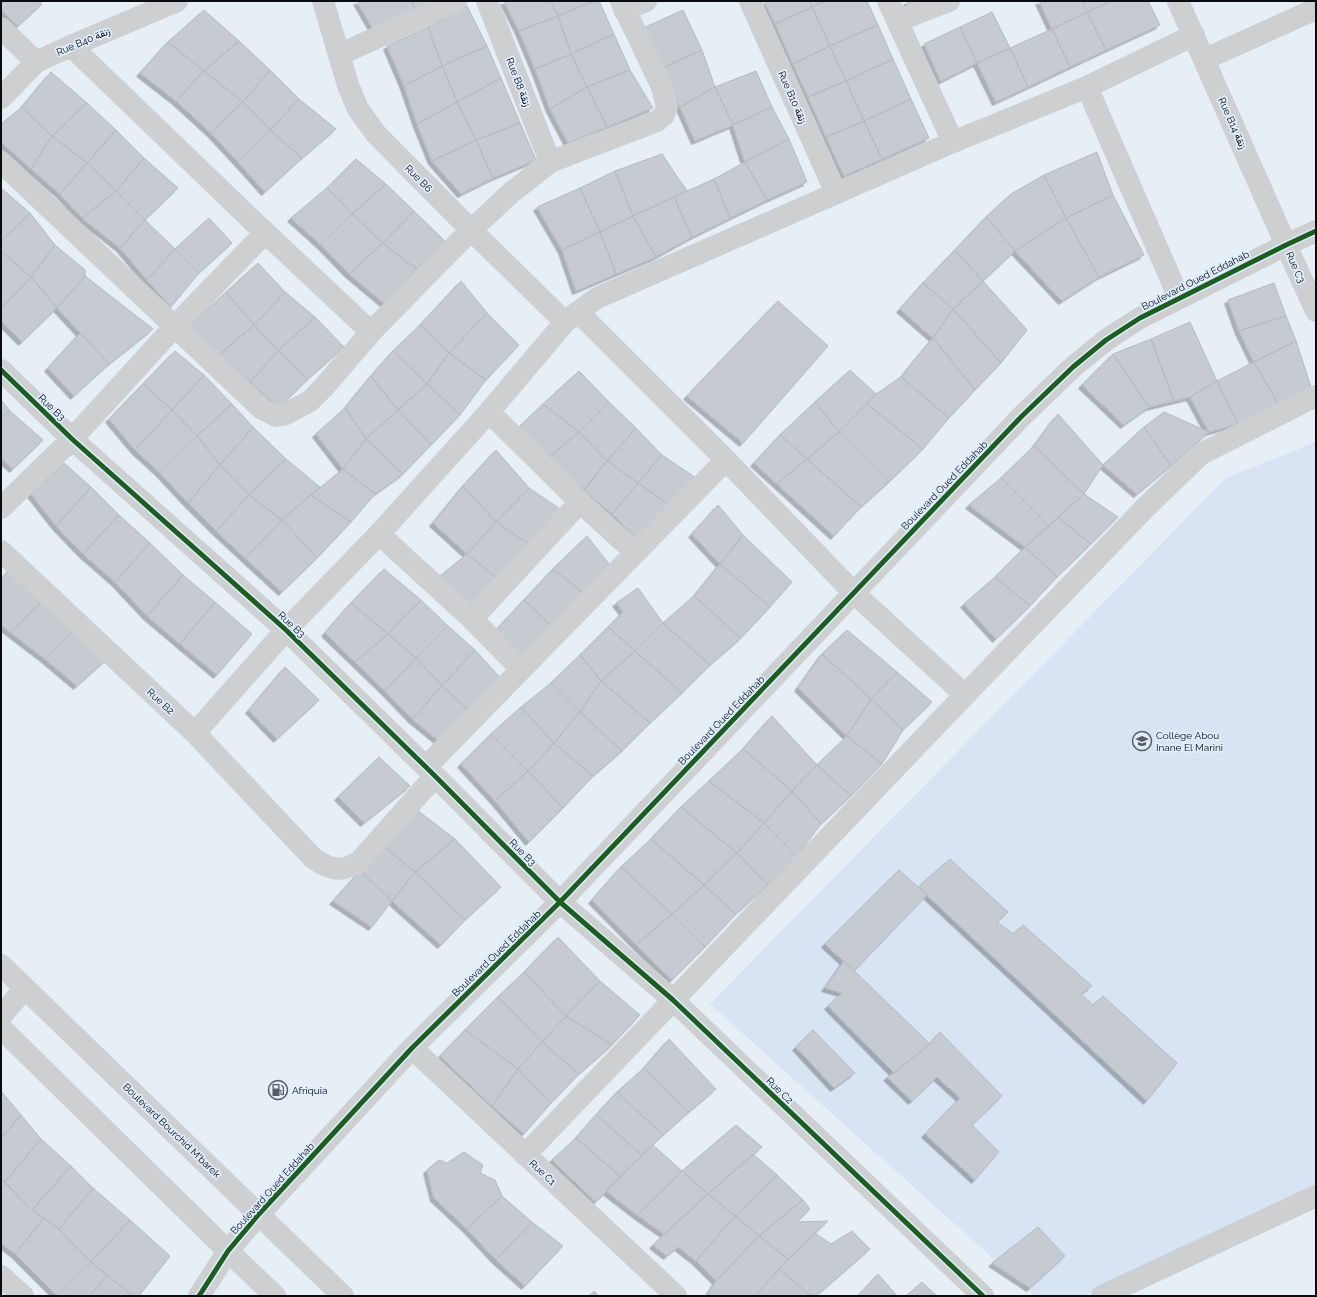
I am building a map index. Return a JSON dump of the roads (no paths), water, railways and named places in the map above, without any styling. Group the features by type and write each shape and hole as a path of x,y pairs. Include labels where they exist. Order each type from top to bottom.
{"street":[{"name":"Rue B40 زنقة","path":"1,98 36,62 177,1"},
{"name":"Rue B6","path":"323,1 348,85 358,109 376,134 471,230 571,317 726,460 854,593 965,695"},
{"path":"339,55 456,1"},
{"name":"Rue B8 زنقة","path":"487,1 550,162"},
{"path":"1,162 262,409 276,416 286,414 310,401 372,332 471,230 512,192 550,162 657,121 664,115 667,107 662,87 623,5 646,1"},
{"name":"Rue B10 زنقة","path":"750,1 836,193"},
{"path":"888,1 953,142"},
{"path":"897,21 949,1"},
{"name":"Rue B14 زنقة","path":"1178,1 1194,34 1286,245"},
{"path":"1205,59 1316,9"},
{"path":"1,28 36,62"},
{"path":"195,733 286,630 379,534 489,412 571,317 597,298 953,142 1087,87 1194,34"},
{"path":"71,46 265,232 372,332"},
{"path":"1087,87 1179,298"},
{"name":"Boulevard Oued Eddahab","path":"199,1296 228,1251 259,1214 412,1048 560,902 1021,418 1073,367 1106,340 1140,318 1316,231"},
{"path":"1,508 72,438 175,326 265,232"},
{"name":"Rue C3","path":"1286,245 1316,311"},
{"name":"Rue B3","path":"1,370 72,438 286,630 431,772 560,902"},
{"path":"525,1155 1138,515 1201,454 1316,396"},
{"path":"489,412 580,502 635,552"},
{"name":"Rue B2","path":"1,551 195,733 313,858 324,866 332,869 351,867 360,861 431,772 522,669 726,460"},
{"path":"472,619 580,502"},
{"path":"379,534 472,619 522,669"},
{"name":"Rue C2","path":"560,902 673,1000 983,1296"},
{"name":"Boulevard Bourchid M'barek","path":"1,965 343,1296"},
{"path":"1,1016 25,988"},
{"path":"1,1028 275,1296"},
{"name":"Rue C1","path":"412,1048 676,1296"},
{"path":"1102,1296 1316,1196"},
{"path":"1,1276 23,1296"}],"place":[{"name":"Collège Abou Inane El Marini","path":"1142,741"},
{"name":"Afriquia","path":"278,1090"}]}
